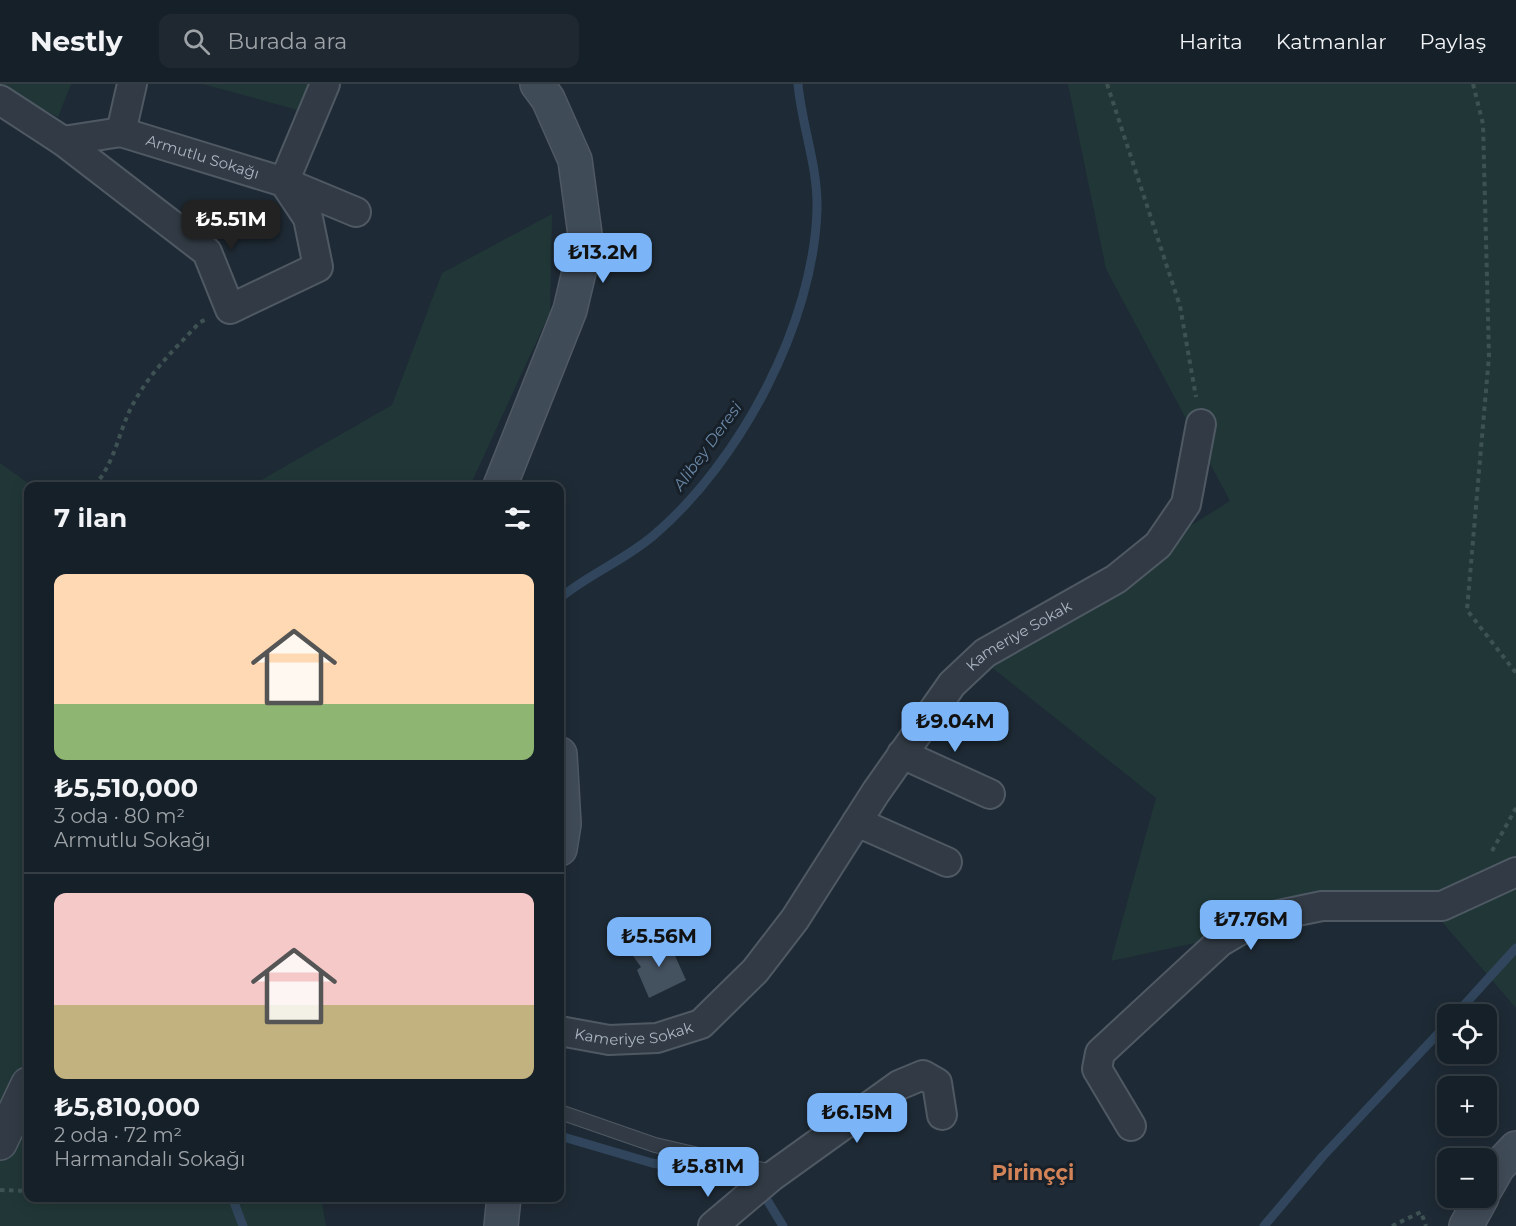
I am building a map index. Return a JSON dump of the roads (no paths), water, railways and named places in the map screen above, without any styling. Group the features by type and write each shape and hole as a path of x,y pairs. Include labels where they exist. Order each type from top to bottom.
{"main road":[{"path":"502,482 570,310 586,242 574,160 548,99 537,84"},
{"path":"1497,1169 1516,1148"},
{"path":"501,1226 503,1202"},
{"path":"1466,1226 1476,1208"}],"street":[{"path":"121,132 132,84"},
{"path":"0,100 63,141 207,252 230,309 318,267 308,218 285,182 320,86"},
{"name":"Armutlu Sokağı","path":"63,141 121,132 285,182 356,212"},
{"name":"Kameriye Sokak","path":"564,1031 609,1040 657,1038 701,1024 755,970 795,919 902,754 952,684 985,653 1116,579 1158,544 1186,504 1201,424"},
{"path":"902,754 990,794"},
{"path":"857,822 947,861"},
{"path":"1131,1126 1097,1069 1100,1053 1220,942 1259,919 1322,906 1442,906 1516,872"},
{"path":"713,1226 771,1177 898,1085 923,1074 937,1083 942,1115"},
{"path":"0,1143 24,1092"}],"lane":[{"path":"564,1113 656,1145 763,1170 771,1177"}],"waterway":[{"name":"Alibey Deresi","path":"564,595 643,544 686,505 743,430 767,387 787,343 802,298 813,253 817,193 798,84"},
{"path":"1465,1004 1516,948"},
{"path":"1264,1226 1323,1156 1437,1035"},
{"path":"564,1137 652,1163 738,1178 764,1195 783,1226"},
{"name":"Alibey Deresi","path":"234,1202 243,1226"}],"district":[{"name":"Pirinççi","path":"1033,1173"}]}
